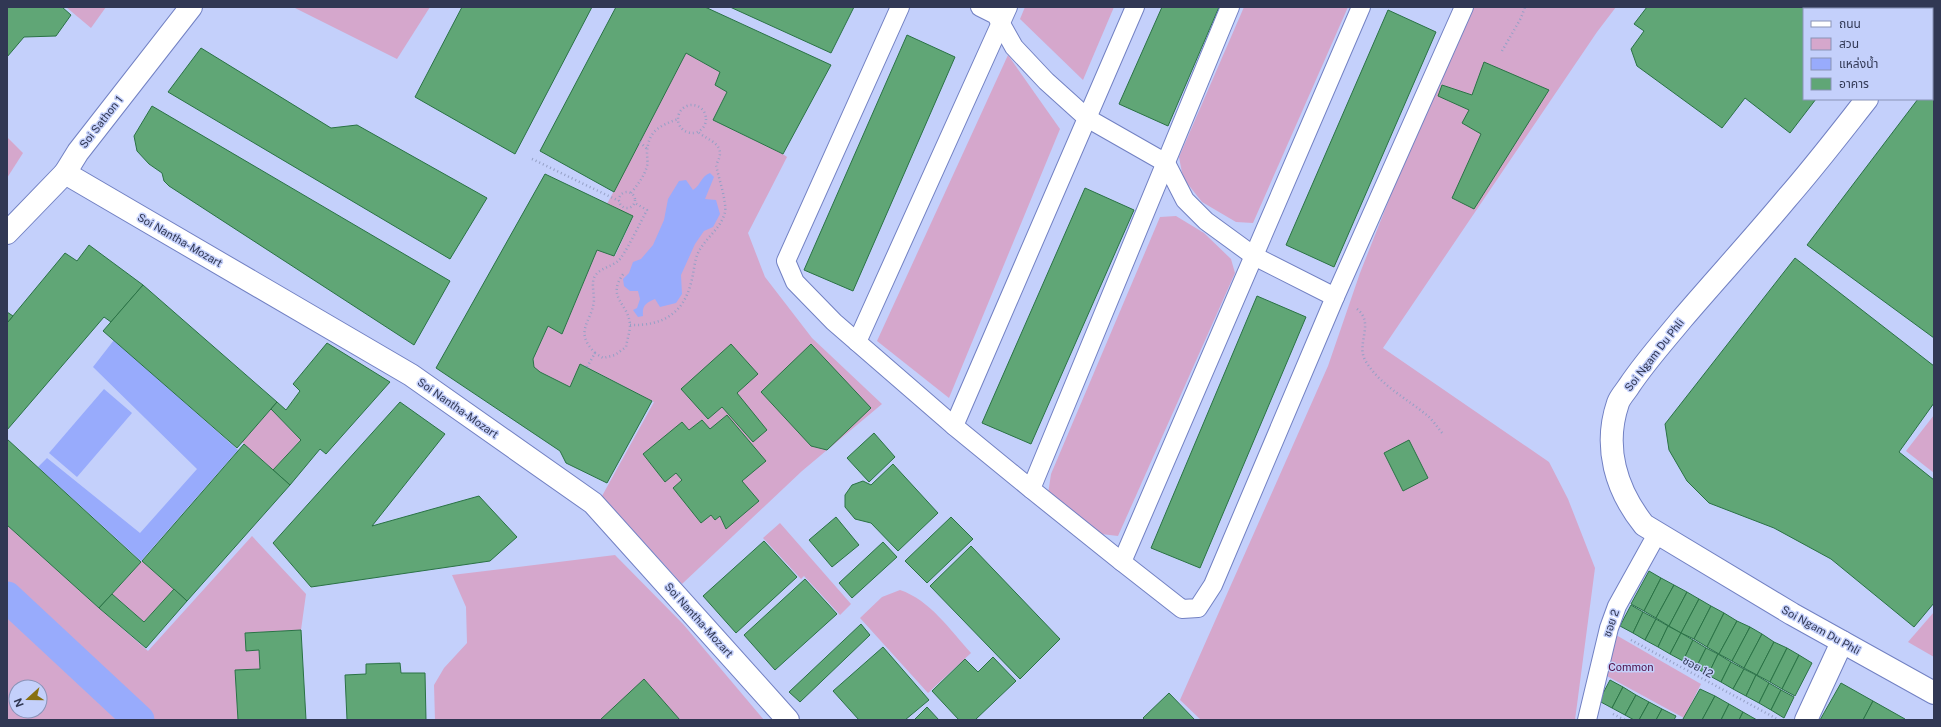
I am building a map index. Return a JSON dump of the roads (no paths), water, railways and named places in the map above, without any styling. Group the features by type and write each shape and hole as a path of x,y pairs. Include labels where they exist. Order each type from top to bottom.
{"street":[{"name":"Soi Sathon 1","path":"7,233 65,174 78,152 191,7"},
{"name":"Soi Ngam Du Phli","path":"1867,100 1787,198 1739,252 1640,370 1618,402 1612,428 1612,445 1615,467 1622,492 1632,510 1644,525 1842,642 1934,692"},
{"name":"Soi Nantha-Mozart","path":"65,174 411,375 593,503 788,720"},
{"path":"1806,720 1842,642"}],"lane":[{"path":"900,7 786,261 795,282 834,322 954,426 1182,609 1198,608 1213,585 1335,297 1464,7"},
{"path":"980,7 996,15 1014,47 1046,81 1086,118 1166,163 1185,200 1206,221 1254,256 1335,297"},
{"path":"857,342 1008,7"},
{"path":"954,426 1135,7"},
{"path":"1031,488 1230,7"},
{"path":"1122,562 1361,7"},
{"name":"ซอย 2","path":"1587,720 1608,628 1617,606 1657,534"}],"water":[{"path":"710,173 714,177 705,199 716,200 720,214 713,227 704,231 695,244 681,275 682,294 676,303 660,307 655,299 649,302 644,307 643,316 638,317 633,310 637,308 640,299 638,291 630,291 624,286 623,279 629,273 633,262 641,259 653,245 664,220 668,199 679,181 686,180 693,190 707,174"},
{"path":"114,340 238,450 141,561 38,467 47,458 140,533 197,469 93,367"},
{"path":"104,389 132,413 77,477 49,453"}],"waterway":[{"path":"7,597 139,720"}],"park label":[{"name":"Common","path":"1631,667"}]}
